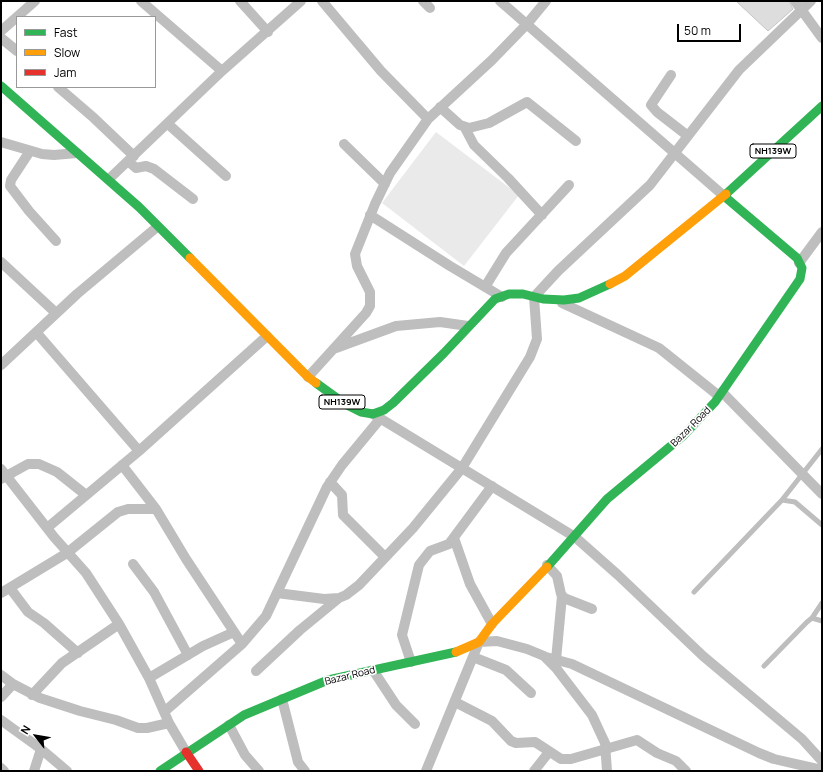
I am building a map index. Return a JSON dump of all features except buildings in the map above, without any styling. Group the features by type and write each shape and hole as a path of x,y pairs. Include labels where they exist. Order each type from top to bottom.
{"main road":[{"name":"NH139W","path":"1,86 109,179 308,377 345,404 361,412 377,416 393,403 444,354 468,326 495,299 509,294 553,300 579,298 601,290 625,276 724,196 822,106"},
{"path":"724,196 779,242 799,263"},
{"name":"Bazar Road","path":"160,771 186,752 244,715 328,680 453,653 479,642 492,624 546,565 575,537 607,499 671,447 703,416 793,292 800,279 802,268 799,263"},
{"path":"186,752 199,771"}],"street":[{"path":"18,16 35,1"},
{"path":"141,1 222,72"},
{"path":"240,1 268,32"},
{"path":"109,179 222,72 301,1"},
{"path":"322,1 381,71 428,119"},
{"path":"500,1 724,196"},
{"path":"308,377 370,306 370,292 357,266 355,254 370,215 390,173 428,119 492,60 527,24 546,1"},
{"path":"795,1 822,38"},
{"path":"256,670 300,630 339,598 359,585 413,528 462,468 535,348 537,339 534,297 558,271 650,185 739,70 811,1"},
{"path":"1,31 16,18"},
{"path":"1,38 16,50"},
{"path":"671,75 651,105 657,112 688,136"},
{"path":"59,88 94,118 131,159 136,168 146,166 154,169 193,199"},
{"path":"465,128 489,123 527,102 576,141"},
{"path":"440,107 465,128 474,145 542,214"},
{"path":"168,124 226,176"},
{"path":"1,142 48,155 79,153"},
{"path":"344,144 385,184"},
{"path":"30,151 11,180 10,186 29,211 56,241"},
{"path":"485,287 506,253 569,185"},
{"path":"370,215 485,287 502,296"},
{"path":"1,365 56,313 157,227"},
{"path":"799,263 822,232"},
{"path":"1,262 56,313"},
{"path":"553,300 659,348 720,394 822,494"},
{"path":"334,349 396,326 440,322 468,326"},
{"path":"36,332 139,451"},
{"path":"47,528 139,451 267,336"},
{"path":"164,712 242,644 266,616 318,503 330,482 377,416 575,537 618,575 703,656 802,739 822,761"},
{"path":"86,495 57,472 39,464 28,464 3,475 86,573 119,624 149,678 169,723 186,752"},
{"path":"122,465 156,509 186,560 242,644"},
{"path":"330,482 342,495 343,515 385,557"},
{"path":"411,662 402,635 419,565 430,551 442,548 454,538 492,486"},
{"path":"1,593 67,552 118,512 128,508 156,509"},
{"path":"454,538 470,584 492,624"},
{"path":"133,564 154,592 188,655"},
{"path":"546,565 556,576 562,596 556,660"},
{"path":"10,588 28,612 44,623 78,653"},
{"path":"277,593 324,599 339,598"},
{"path":"562,596 570,601 592,609"},
{"path":"32,695 55,669 119,624"},
{"path":"149,678 188,655 234,632"},
{"path":"479,642 497,641 507,643 572,664 759,753 774,759 822,770"},
{"name":"Bazar Road","path":"426,771 479,642"},
{"path":"544,656 556,668 592,715 606,748 607,771"},
{"path":"474,657 506,670 531,693"},
{"path":"373,670 393,700 415,724"},
{"path":"1,675 32,695 138,728 147,728 169,723"},
{"path":"1,697 13,684"},
{"path":"282,699 298,762 305,771"},
{"path":"455,702 492,721 511,741 516,743 535,742 561,759 566,760 637,740 657,753 676,761 686,771"},
{"path":"1,720 41,749 67,771"},
{"path":"229,725 245,755 259,771"},
{"path":"34,771 41,749"},
{"path":"534,771 549,752"},
{"path":"1,768 4,771"}],"lane":[{"path":"694,592 782,500 822,449"},
{"path":"782,500 795,502 822,525"},
{"path":"764,666 806,622 812,618 822,603"},
{"path":"812,618 822,621"}],"shaded area":[{"path":"436,132 519,195 464,266 382,203"}],"traffic: fast":[{"path":"1,86 139,207 190,258"},
{"path":"726,194 822,106"},
{"path":"547,567 607,499 684,435 715,402 800,279 802,268 797,258 724,196"},
{"path":"316,383 345,404 361,412 373,414 384,410 393,403 444,353 495,299 509,294 523,294 543,299 564,300 579,298 610,284"},
{"path":"160,771 244,715 328,680 456,652"}],"traffic: slow":[{"path":"610,284 625,276 726,194"},
{"path":"190,258 308,377 316,383"},
{"path":"456,652 479,642 492,624 547,567"}],"traffic: jam":[{"path":"186,752 199,771"}]}
